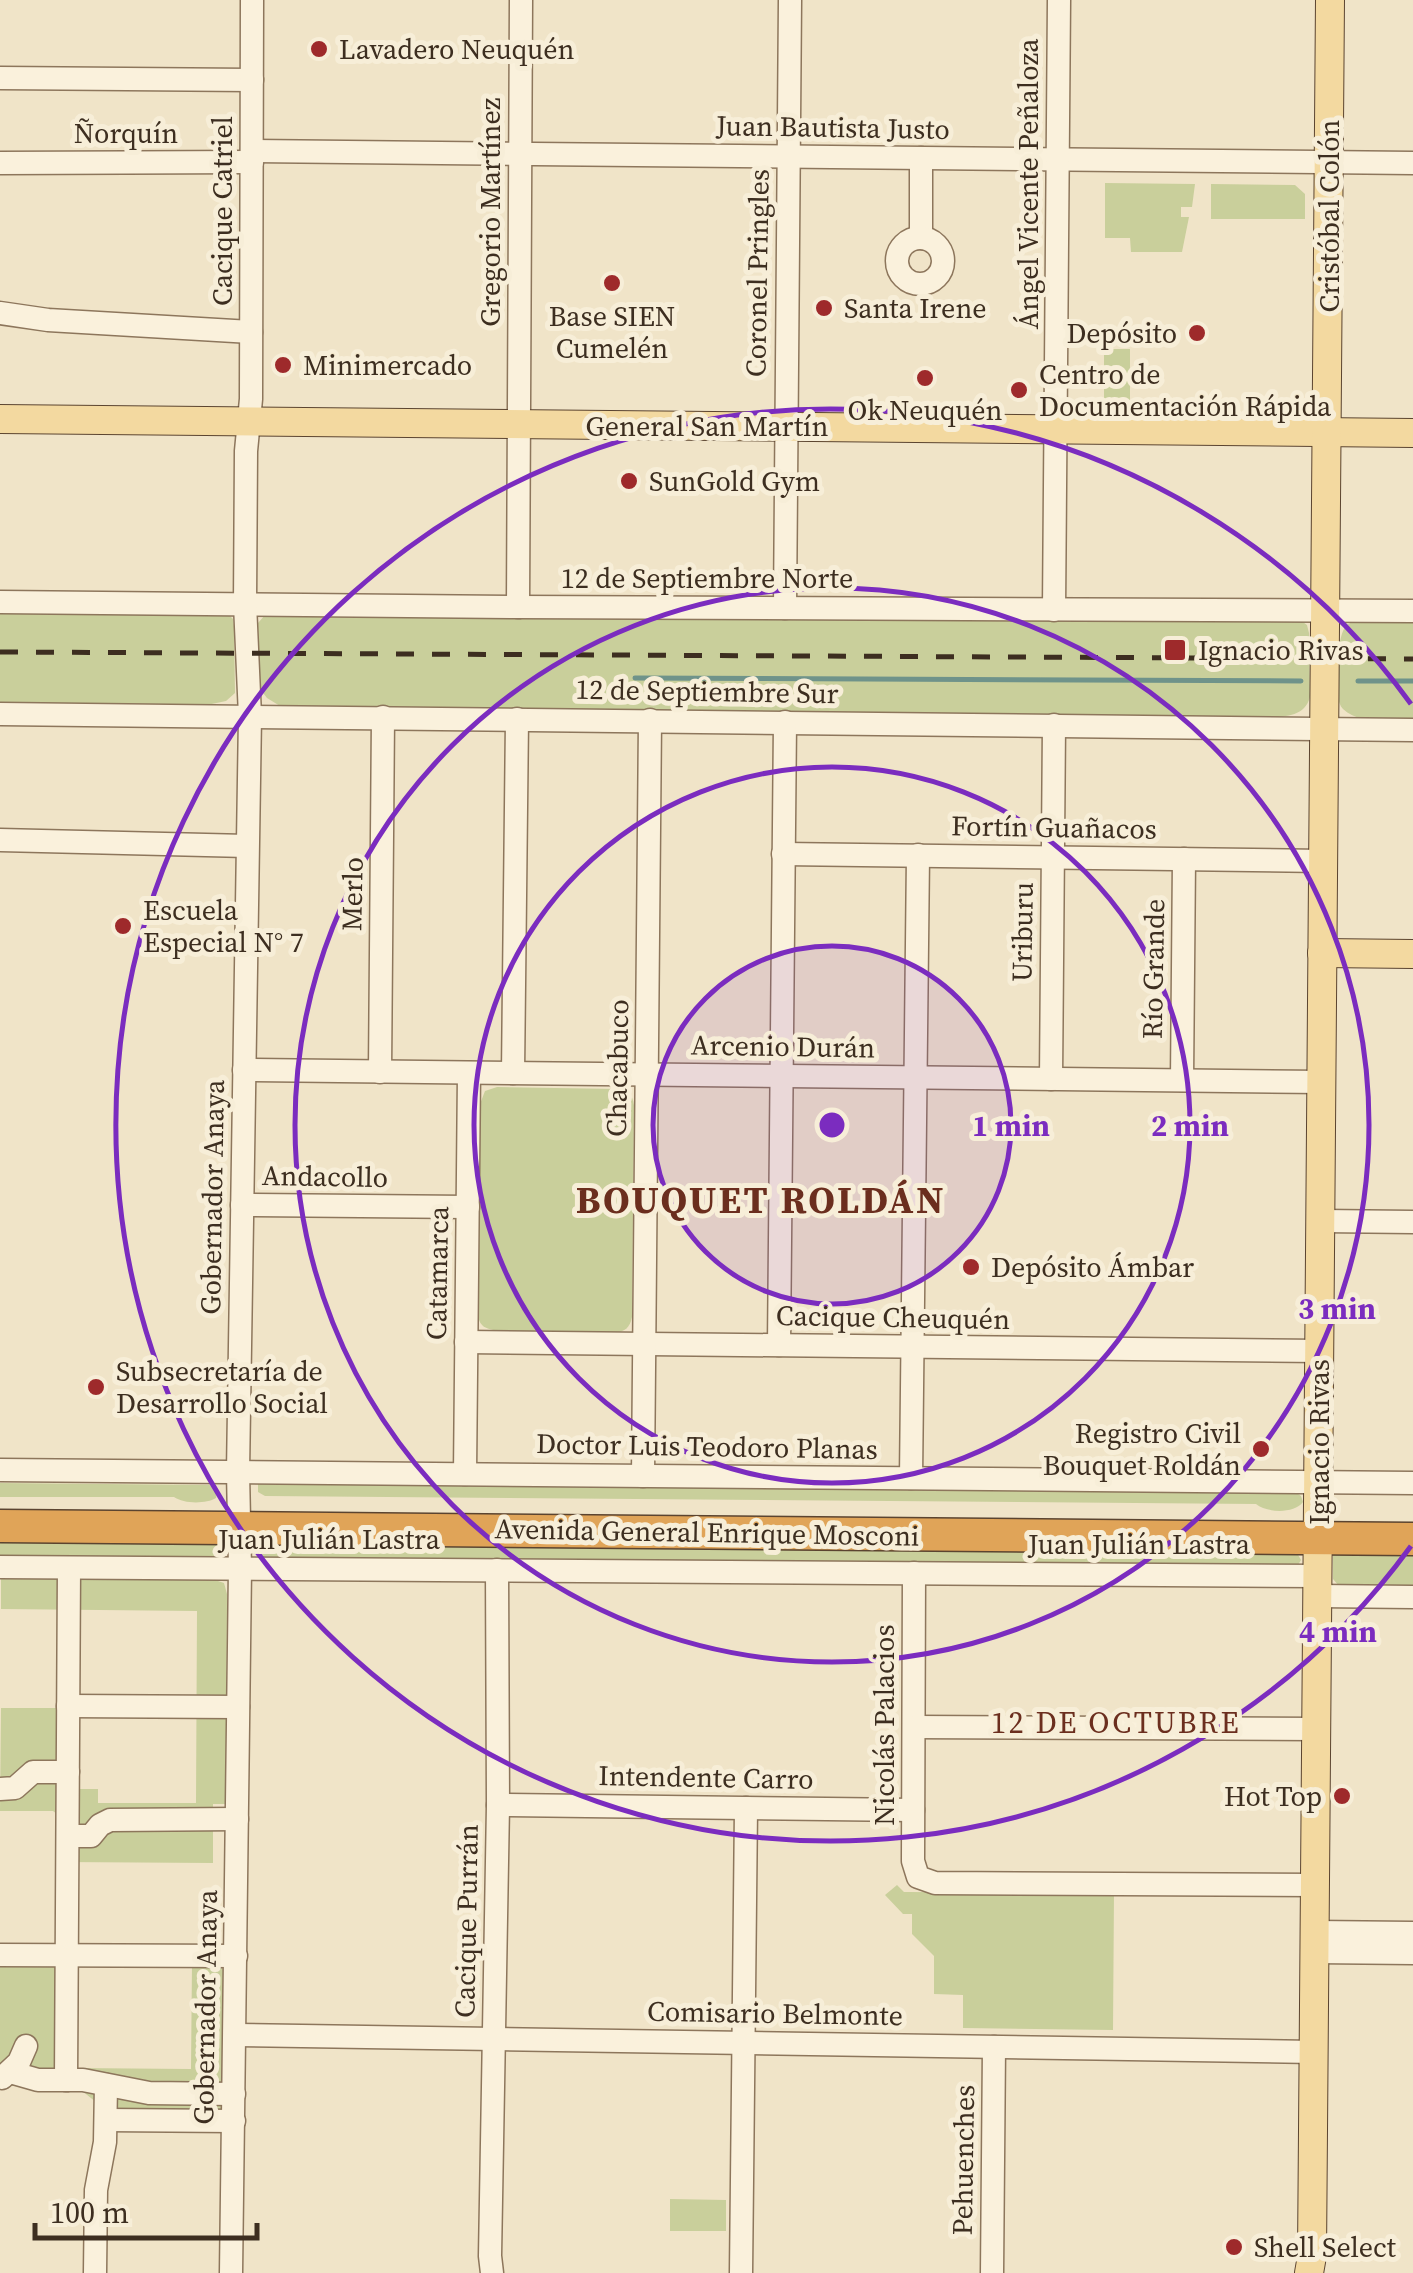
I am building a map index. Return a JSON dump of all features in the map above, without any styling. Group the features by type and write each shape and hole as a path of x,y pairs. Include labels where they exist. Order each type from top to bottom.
{"highway":[{"name":"Avenida General Enrique Mosconi","path":"0,1508 239,1519"},
{"name":"Avenida General Enrique Mosconi","path":"0,1526 239,1519 1319,1528 1413,1519"},
{"name":"Avenida General Enrique Mosconi","path":"1319,1528 1413,1539"}],"main road":[{"name":"Cristóbal Colón","path":"1328,431 1330,0"},
{"name":"General San Martín","path":"0,420 1413,433"},
{"name":"Ignacio Rivas","path":"1310,2273 1328,431"},
{"path":"1322,953 1413,954"}],"street":[{"name":"Cacique Catriel","path":"248,422 252,0"},
{"name":"Gregorio Martínez","path":"519,424 522,0"},
{"name":"Coronel Pringles","path":"785,608 790,0"},
{"name":"Ángel Vicente Peñaloza","path":"1056,429 1059,0"},
{"path":"0,78 252,80"},
{"name":"Juan Bautista Justo","path":"252,157 520,154 1413,163"},
{"name":"Ñorquín","path":"0,163 252,157"},
{"path":"921,158 921,238"},
{"path":"0,313 33,319 251,332"},
{"name":"Gobernador Anaya","path":"232,2273 238,1472 250,716 245,604 248,422"},
{"path":"518,607 519,424"},
{"path":"1054,610 1056,429"},
{"name":"12 de Septiembre Norte","path":"0,602 1413,612"},
{"name":"12 de Septiembre Sur","path":"0,714 1413,730"},
{"name":"Merlo","path":"380,1072 383,717"},
{"path":"514,1073 517,719"},
{"name":"Chacabuco","path":"642,1476 650,720"},
{"path":"779,1345 785,722"},
{"name":"Uriburu","path":"1051,1079 1054,725"},
{"path":"0,840 248,846"},
{"name":"Fortín Guañacos","path":"784,854 1323,861"},
{"path":"911,1478 918,856"},
{"name":"Río Grande","path":"1182,1080 1184,859"},
{"name":"Arcenio Durán","path":"244,1070 1322,1082"},
{"name":"Catamarca","path":"465,1474 469,1073"},
{"name":"Andacollo","path":"242,1205 468,1208"},
{"path":"1322,1221 1413,1222"},
{"name":"Cacique Cheuquén","path":"466,1342 1320,1351"},
{"name":"Doctor Luis Teodoro Planas","path":"0,1470 1413,1483"},
{"name":"Juan Julián Lastra","path":"0,1568 914,1573 1318,1586 1413,1596"},
{"path":"66,2080 69,1568"},
{"name":"Cacique Purrán","path":"492,2273 498,1804 496,1570"},
{"name":"Nicolás Palacios","path":"914,1573 913,1861 918,1877 936,1882 1316,1885"},
{"path":"68,1706 238,1707"},
{"path":"914,1727 1317,1729"},
{"path":"0,1789 15,1788 33,1772 68,1772"},
{"name":"Intendente Carro","path":"498,1804 913,1810"},
{"path":"740,2273 746,1808"},
{"path":"68,1836 92,1836 110,1820 237,1819"},
{"path":"1315,1942 1413,1933"},
{"path":"1315,1942 1413,1953"},
{"path":"0,1955 236,1956"},
{"name":"Comisario Belmonte","path":"235,2035 1314,2052"},
{"path":"5,2076 19,2062 26,2046"},
{"name":"Pehuenches","path":"992,2273 994,2047"},
{"path":"5,2076 83,2080 149,2093 234,2094"},
{"path":"95,2273 96,2190 105,2142 106,2085"},
{"path":"106,2120 234,2122"}],"green space":[{"path":"1105,183 1195,184 1192,207 1181,207 1181,217 1189,217 1182,252 1131,252 1130,238 1105,238"},
{"path":"1211,184 1295,185 1305,194 1305,219 1211,219"},
{"path":"1104,349 1130,349 1130,407 1104,407"},
{"path":"0,611 228,614 234,626 235,693 226,701 207,705 0,704"},
{"path":"265,615 1300,620 1309,633 1310,697 1300,711 1270,718 280,706 260,689 258,623"},
{"path":"1355,621 1413,621 1413,721 1367,720 1343,709 1337,683 1339,648 1345,627"},
{"path":"497,1087 618,1089 631,1095 632,1317 624,1330 499,1331 479,1321 480,1104 485,1091"},
{"path":"0,1483 209,1485 217,1493 212,1500 195,1502 174,1497 0,1497"},
{"path":"258,1484 1294,1491 1303,1502 1280,1511 1256,1504 265,1496 258,1492"},
{"path":"0,1540 218,1543 222,1549 219,1558 0,1560"},
{"path":"260,1541 1296,1551 1301,1560 1298,1565 264,1559 259,1553"},
{"path":"1413,1552 1413,1588 1339,1586 1333,1579 1333,1553"},
{"path":"1,1577 212,1579 224,1583 226,1804 213,1804 213,1863 61,1862 61,1817 53,1811 0,1811 1,1708 75,1708 76,1789 98,1789 98,1803 196,1803 197,1611 1,1609"},
{"path":"897,1885 904,1892 1114,1893 1113,2030 963,2028 963,1995 934,1994 934,1956 912,1934 912,1914 903,1914 885,1895"},
{"path":"0,1961 72,1961 73,2068 191,2069 192,1963 219,1964 224,1971 223,2126 122,2123 76,2086 11,2086 0,2066"},
{"path":"670,2199 726,2200 726,2231 670,2231"}],"waterway":[{"path":"635,678 1301,681"},
{"path":"1358,681 1413,681"}],"railway":[{"path":"0,652 1413,659"}],"place":[{"name":"Lavadero Neuquén","path":"319,49"},
{"name":"Base SIEN Cumelén","path":"612,283"},
{"name":"Santa Irene","path":"824,308"},
{"name":"Depósito","path":"1197,333"},
{"name":"Minimercado","path":"283,365"},
{"name":"Ok Neuquén","path":"925,378"},
{"name":"Centro de Documentación Rápida","path":"1019,390"},
{"name":"SunGold Gym","path":"629,481"},
{"name":"Ignacio Rivas","path":"1175,650"},
{"name":"Escuela Especial N° 7","path":"123,926"},
{"name":"Depósito Ámbar","path":"971,1267"},
{"name":"Subsecretaría de Desarrollo Social","path":"96,1387"},
{"name":"Registro Civil Bouquet Roldán","path":"1261,1449"},
{"name":"Hot Top","path":"1342,1796"},
{"name":"Shell Select","path":"1234,2247"}],"district":[{"name":"BOUQUET ROLDÁN","path":"761,1200"},
{"name":"12 DE OCTUBRE","path":"1116,1722"}]}
